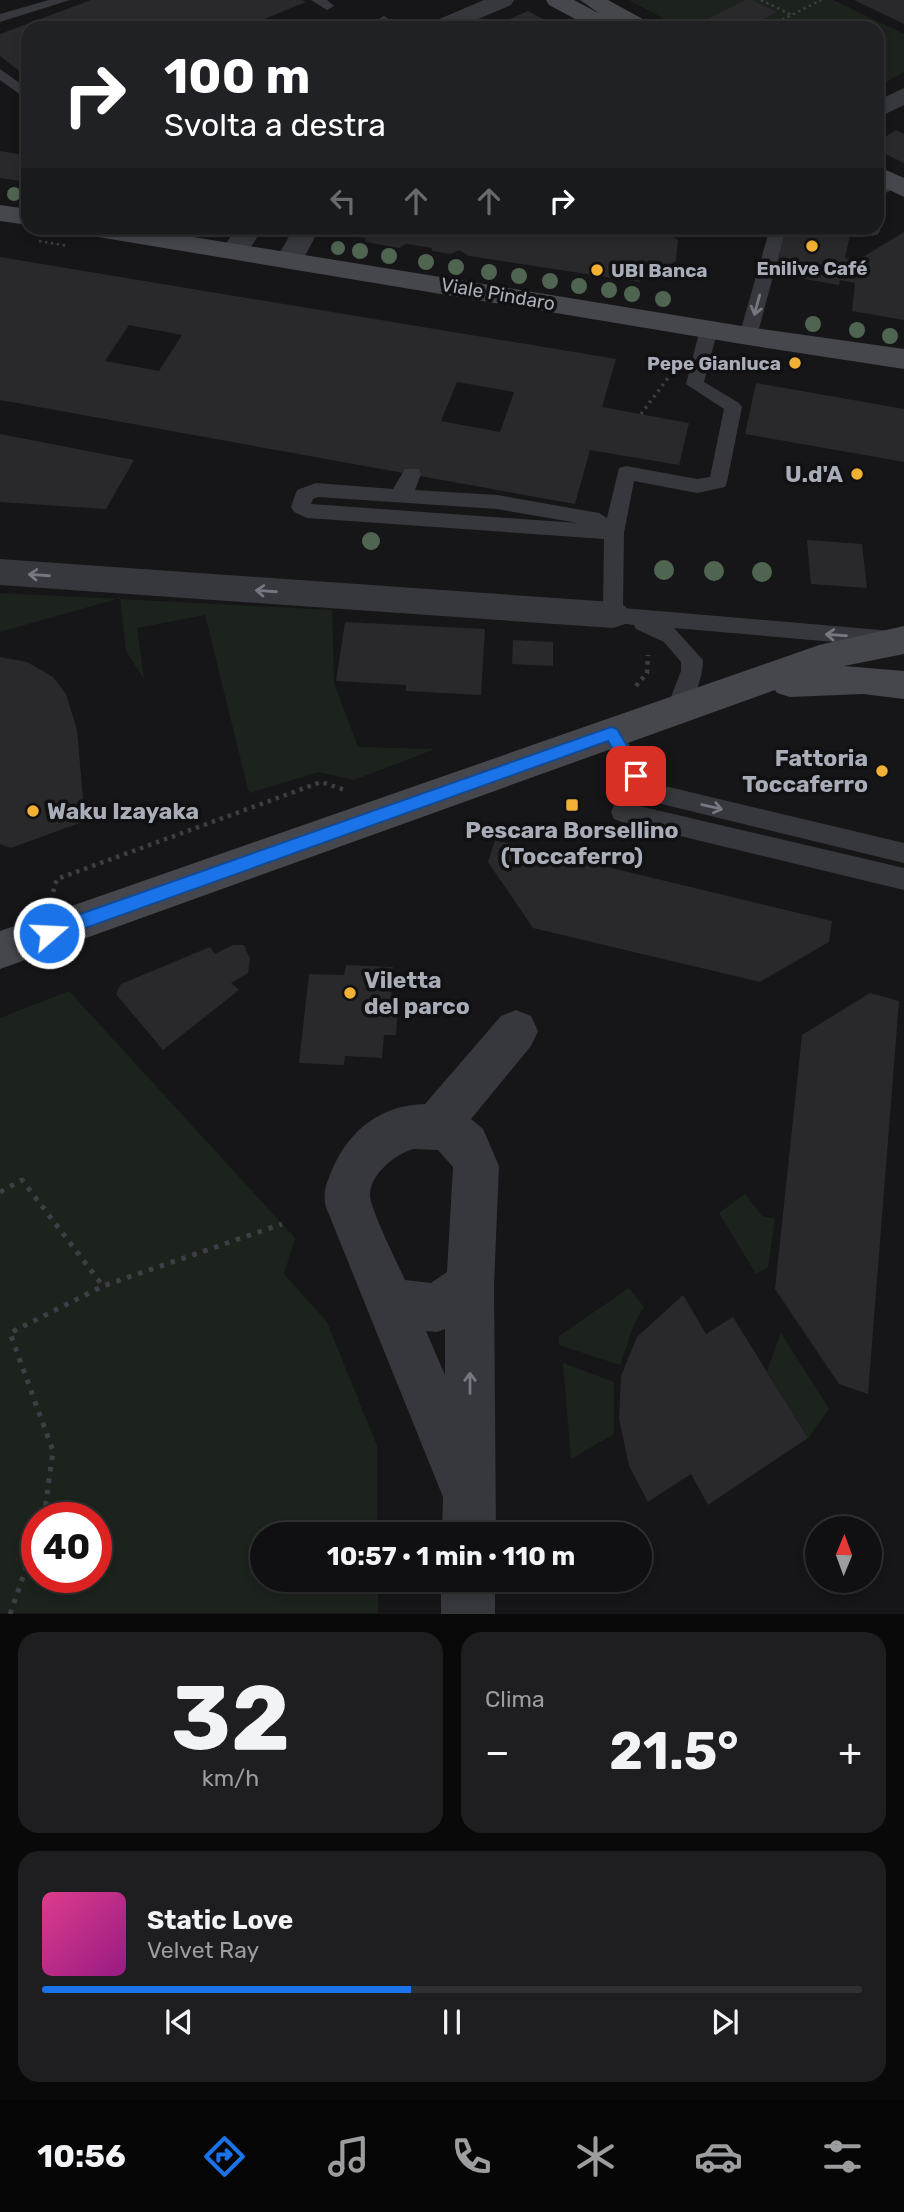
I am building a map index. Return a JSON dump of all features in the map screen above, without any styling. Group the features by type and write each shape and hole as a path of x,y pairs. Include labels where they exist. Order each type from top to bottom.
{"main road":[{"path":"557,0 596,21"},
{"path":"591,0 629,21"},
{"path":"0,213 21,216"},
{"name":"Viale Pindaro","path":"188,235 243,239 290,259 748,336 904,359"},
{"path":"0,950 832,655 904,640"},
{"path":"742,687 863,680 904,685"}],"street":[{"path":"454,21 503,0"},
{"path":"884,107 904,95"},
{"path":"290,259 303,235"},
{"path":"0,572 613,615"},
{"path":"435,1127 516,1031"},
{"path":"435,1127 459,1136 472,1150 476,1166 470,1284 470,1517 390,1302 346,1196 355,1164 375,1142 403,1128 435,1127"},
{"path":"390,1302 437,1308 470,1284"},
{"path":"467,1614 468,1592"}],"lane":[{"path":"0,18 63,0"},
{"path":"0,73 21,90"},
{"path":"748,336 776,235"},
{"path":"613,615 615,528 626,473 697,486 718,482 733,407 695,384 709,329"},
{"path":"408,482 397,496 316,490 304,495 301,507 307,512 615,528"},
{"path":"408,482 408,496 497,502 615,528"},
{"path":"613,615 904,640"},
{"path":"613,615 644,623 671,636 692,660 692,671 677,710"},
{"path":"611,733 645,791 904,853"},
{"path":"622,812 904,879"}],"path":[{"path":"761,0 792,15"},
{"path":"780,21 821,0"},
{"path":"634,687 648,674 650,666 646,649"},
{"path":"51,899 57,879 321,782 351,792"},
{"path":"0,1192 22,1180 103,1286"},
{"path":"46,1502 53,1451 9,1334 103,1286 282,1224"},
{"path":"10,1614 21,1582"}],"shaded area":[{"path":"629,0 833,0 877,21 668,21"},
{"path":"884,24 904,34 904,72 884,83"},
{"path":"0,593 117,599 0,632"},
{"path":"120,599 332,610 334,683 358,747 435,749 354,780 319,772 249,793 205,615 137,628 144,679 126,651"},
{"path":"69,991 295,1238 284,1274 327,1322 377,1446 377,1522 250,1522 250,1592 378,1592 378,1613 0,1613 0,1018"},
{"path":"745,1194 762,1216 775,1219 768,1267 756,1274 719,1213"},
{"path":"629,1288 644,1307 634,1324 620,1365 559,1345 559,1336"},
{"path":"781,1333 829,1409 808,1438 767,1371"},
{"path":"563,1363 614,1382 614,1434 571,1459"}],"building":[{"path":"91,0 306,2 259,21 35,21"},
{"path":"746,0 752,0 777,12 760,21 704,21"},
{"path":"854,0 904,0 904,24"},
{"path":"528,11 547,21 505,21"},
{"path":"21,26 21,72 0,56 0,34"},
{"path":"896,130 904,134 904,163 884,153 884,138"},
{"path":"0,151 21,155 21,181 0,178"},
{"path":"904,232 904,320 852,311 855,283 840,280 839,285 770,273 780,235 850,235 845,258 858,260"},
{"path":"342,235 670,235 678,240 676,261 639,282 469,256 459,250 451,254 406,244 399,248 366,242 365,238"},
{"path":"0,257 616,359 602,407 689,423 679,465 590,450 575,504 0,400","holes":["129,325 182,335 159,371 105,361","457,382 514,392 500,432 441,421"]},
{"path":"756,383 904,409 904,462 745,434"},
{"path":"0,434 134,460 106,509 0,502"},
{"path":"807,540 862,544 867,588 811,584"},
{"path":"345,622 485,629 481,695 406,691 406,685 336,681"},
{"path":"513,640 553,642 553,666 512,664"},
{"path":"0,657 27,662 53,677 66,694 77,730 85,821 11,848 0,844"},
{"path":"495,840 832,921 829,942 760,982 533,928 488,862"},
{"path":"233,945 244,945 250,959 248,973 231,983 239,990 163,1050 116,994 121,984 210,947 215,954"},
{"path":"346,965 393,967 391,1000 398,1000 396,1035 384,1035 382,1058 345,1056 344,1065 299,1063 309,974 344,975"},
{"path":"870,993 899,1001 868,1394 839,1384 775,1289 802,1035"},
{"path":"683,1295 706,1334 733,1317 808,1438 708,1505 691,1474 648,1502 629,1466 619,1418 621,1376 637,1337"}],"place":[{"name":"Enilive Café","path":"812,246"},
{"name":"UBI Banca","path":"597,270"},
{"name":"Pepe Gianluca","path":"795,363"},
{"name":"U.d'A","path":"857,474"},
{"name":"Fattoria Toccaferro","path":"882,771"},
{"name":"Pescara Borsellino (Toccaferro)","path":"572,805"},
{"name":"Waku Izayaka","path":"33,811"},
{"name":"Viletta del parco","path":"350,993"}],"route":[{"path":"49,933 611,733 636,776"}]}
